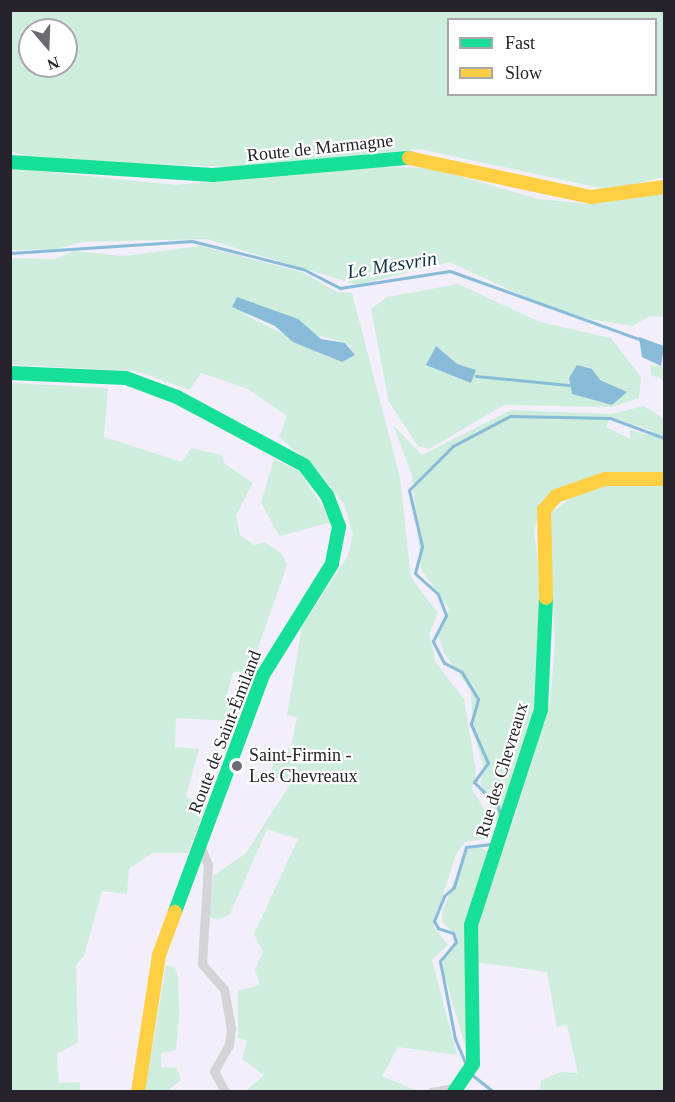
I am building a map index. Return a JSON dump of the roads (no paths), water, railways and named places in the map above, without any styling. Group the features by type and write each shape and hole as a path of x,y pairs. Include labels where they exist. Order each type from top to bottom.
{"main road":[{"name":"Route de Marmagne","path":"10,162 213,175 411,158 591,197 664,187"},
{"name":"Route de Saint-Émiland","path":"10,373 126,378 177,397 304,465 335,514 338,550 263,675 159,955 138,1092"},
{"name":"Rue des Chevreaux","path":"454,1090 469,1072 471,925 541,709 547,623 544,510 556,496 594,482 664,479"}],"street":[{"path":"200,845 208,865 202,964 224,989 231,1029 229,1045 214,1071 225,1092"},
{"path":"432,1092 454,1090"}],"water":[{"path":"237,297 298,319 321,339 345,343 355,355 342,362 293,342 275,326 232,307"},
{"path":"639,337 664,346 661,366 642,357"},
{"path":"436,346 457,364 476,370 471,383 426,365"},
{"path":"577,365 592,369 600,380 627,392 612,405 572,394 569,378"}],"waterway":[{"name":"Le Mesvrin","path":"10,253 192,241 303,269 340,288 450,271 642,340"},
{"path":"476,376 569,385"},
{"path":"500,815 498,806 474,782 488,763 471,724 478,699 462,672 444,663 433,641 446,615 438,594 415,573 422,546 409,490 453,446 510,416 610,418 664,438"},
{"path":"467,1067 455,1039 440,961 456,942 453,933 438,928 434,921 444,896 454,887 466,847 491,844"},
{"path":"472,1075 494,1092"}],"place":[{"name":"Saint-Firmin - Les Chevreaux","path":"237,766"}]}
